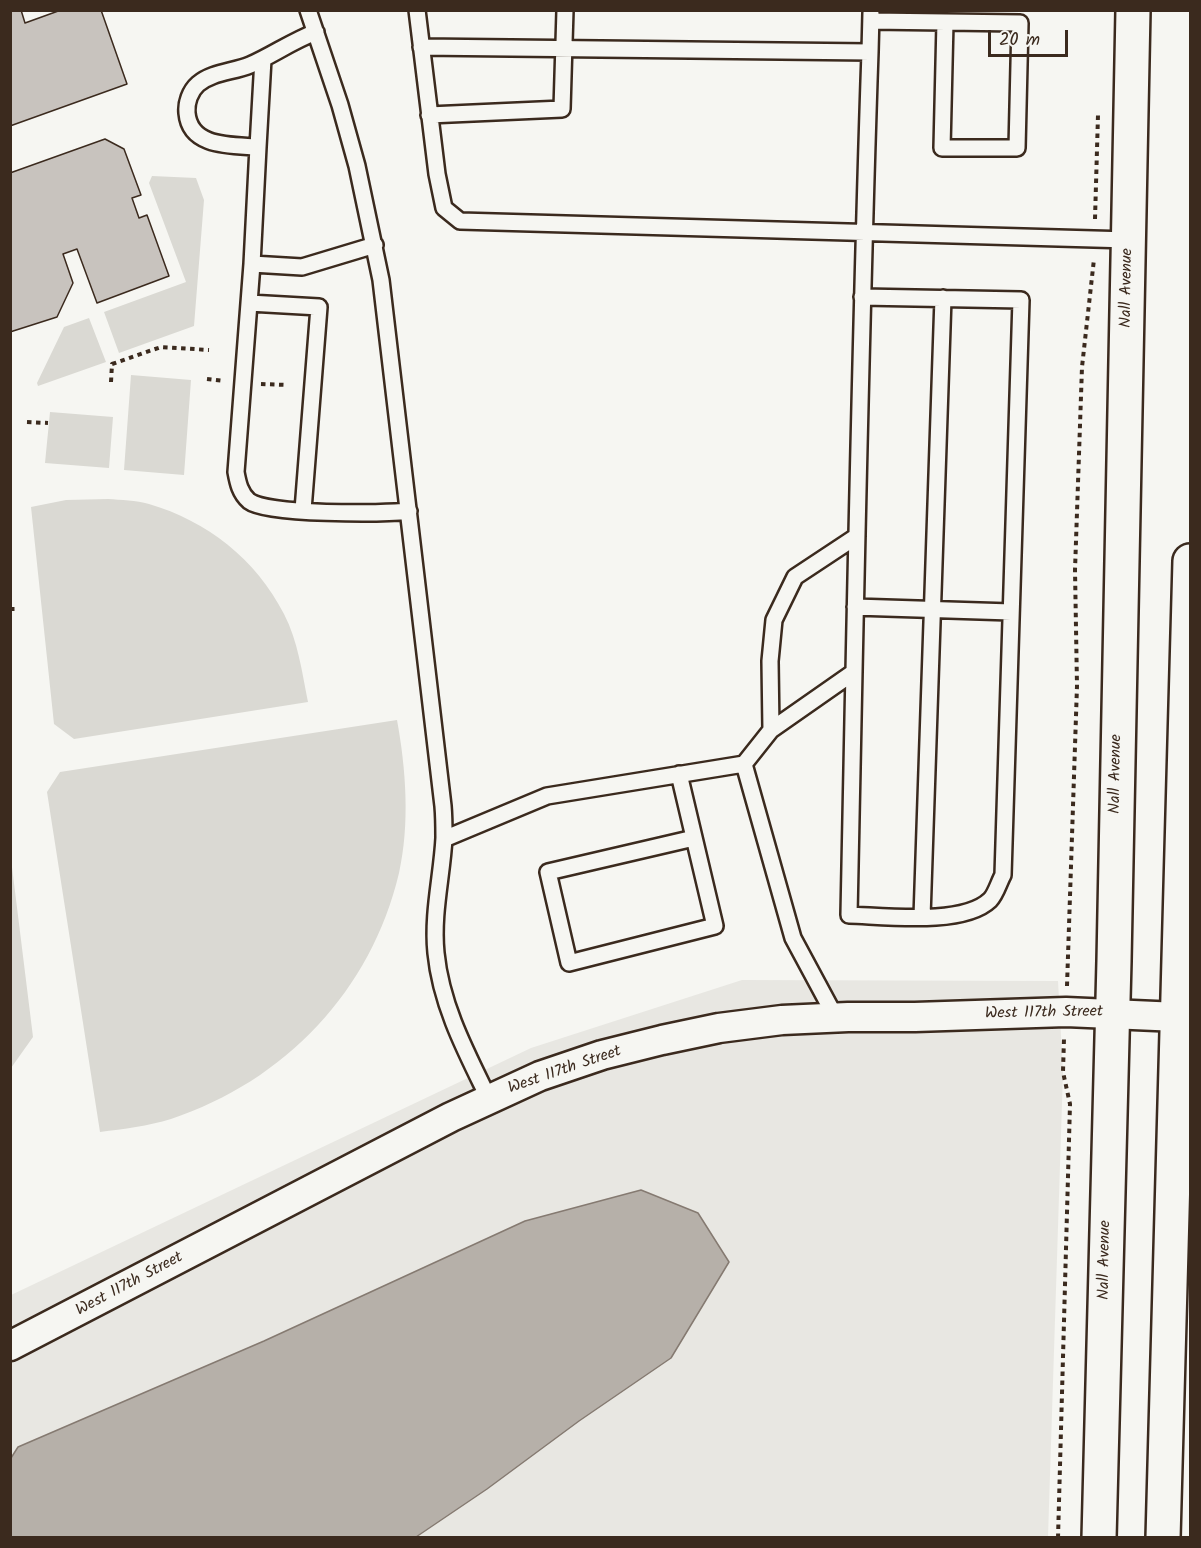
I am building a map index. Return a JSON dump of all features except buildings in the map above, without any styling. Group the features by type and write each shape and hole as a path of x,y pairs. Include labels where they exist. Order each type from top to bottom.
{"main road":[{"name":"Nall Avenue","path":"1099,1538 1133,10"},
{"path":"1162,1538 1186,1018 1191,561"}],"street":[{"name":"West 117th Street","path":"10,1346 489,1099 540,1076 602,1055 730,1026 782,1020 1066,1012 1186,1018"}],"lane":[{"path":"308,10 346,126 375,245 386,316 440,768 444,839 436,913 436,952 446,1003 457,1032 489,1099"},
{"path":"417,10 437,174 444,208 460,221 1129,240"},
{"path":"429,115 562,109 565,10"},
{"path":"862,297 1021,300 1003,875 990,899 972,911 939,918 849,915 863,232 871,16 945,22 1020,23 1017,148 942,148 945,22"},
{"path":"258,147 208,142 199,136 191,128 186,107 190,95 196,85 206,78 246,67 291,42 316,32"},
{"path":"421,47 870,52"},
{"path":"262,60 252,264 236,472 238,487 249,501 261,507 366,514 409,511"},
{"path":"252,264 302,267 375,245"},
{"path":"922,917 943,298"},
{"path":"249,303 319,307 303,510"},
{"path":"771,730 770,662 774,620 795,577 857,536"},
{"path":"855,607 1011,612"},
{"path":"444,839 547,796 744,764 771,730 854,672"},
{"path":"744,764 794,938 836,1018"},
{"path":"680,774 715,926 569,963 548,872 694,838"}],"path":[{"path":"1058,1538 1070,1104 1063,1072 1077,686 1075,570 1082,367 1094,240 1099,113"},
{"path":"111,382 112,364 161,347 209,350"},
{"path":"27,422 48,423"}],"shaded area":[{"path":"152,176 196,178 204,200 194,326 119,353 104,312 186,282 149,183"},
{"path":"89,318 106,362 38,386 37,383 64,327"},
{"path":"131,375 191,380 184,475 124,470"},
{"path":"50,412 113,417 109,468 45,463"},
{"path":"108,499 144,503 170,511 210,532 244,560 273,594 289,624 299,657 308,702 74,739 54,724 31,507 66,500"},
{"path":"397,720 406,796 405,835 399,873 386,916 368,956 345,993 317,1026 286,1056 251,1081 212,1102 171,1119 100,1132 47,792 60,772"},
{"path":"11,859 33,1037 10,1068"},
{"path":"742,980 1058,981 1063,1072 1048,1537 11,1538 11,1295 531,1048"},
{"path":"641,1190 698,1213 729,1262 671,1358 416,1537 11,1537 11,1458 18,1447 264,1341 525,1221"}]}
